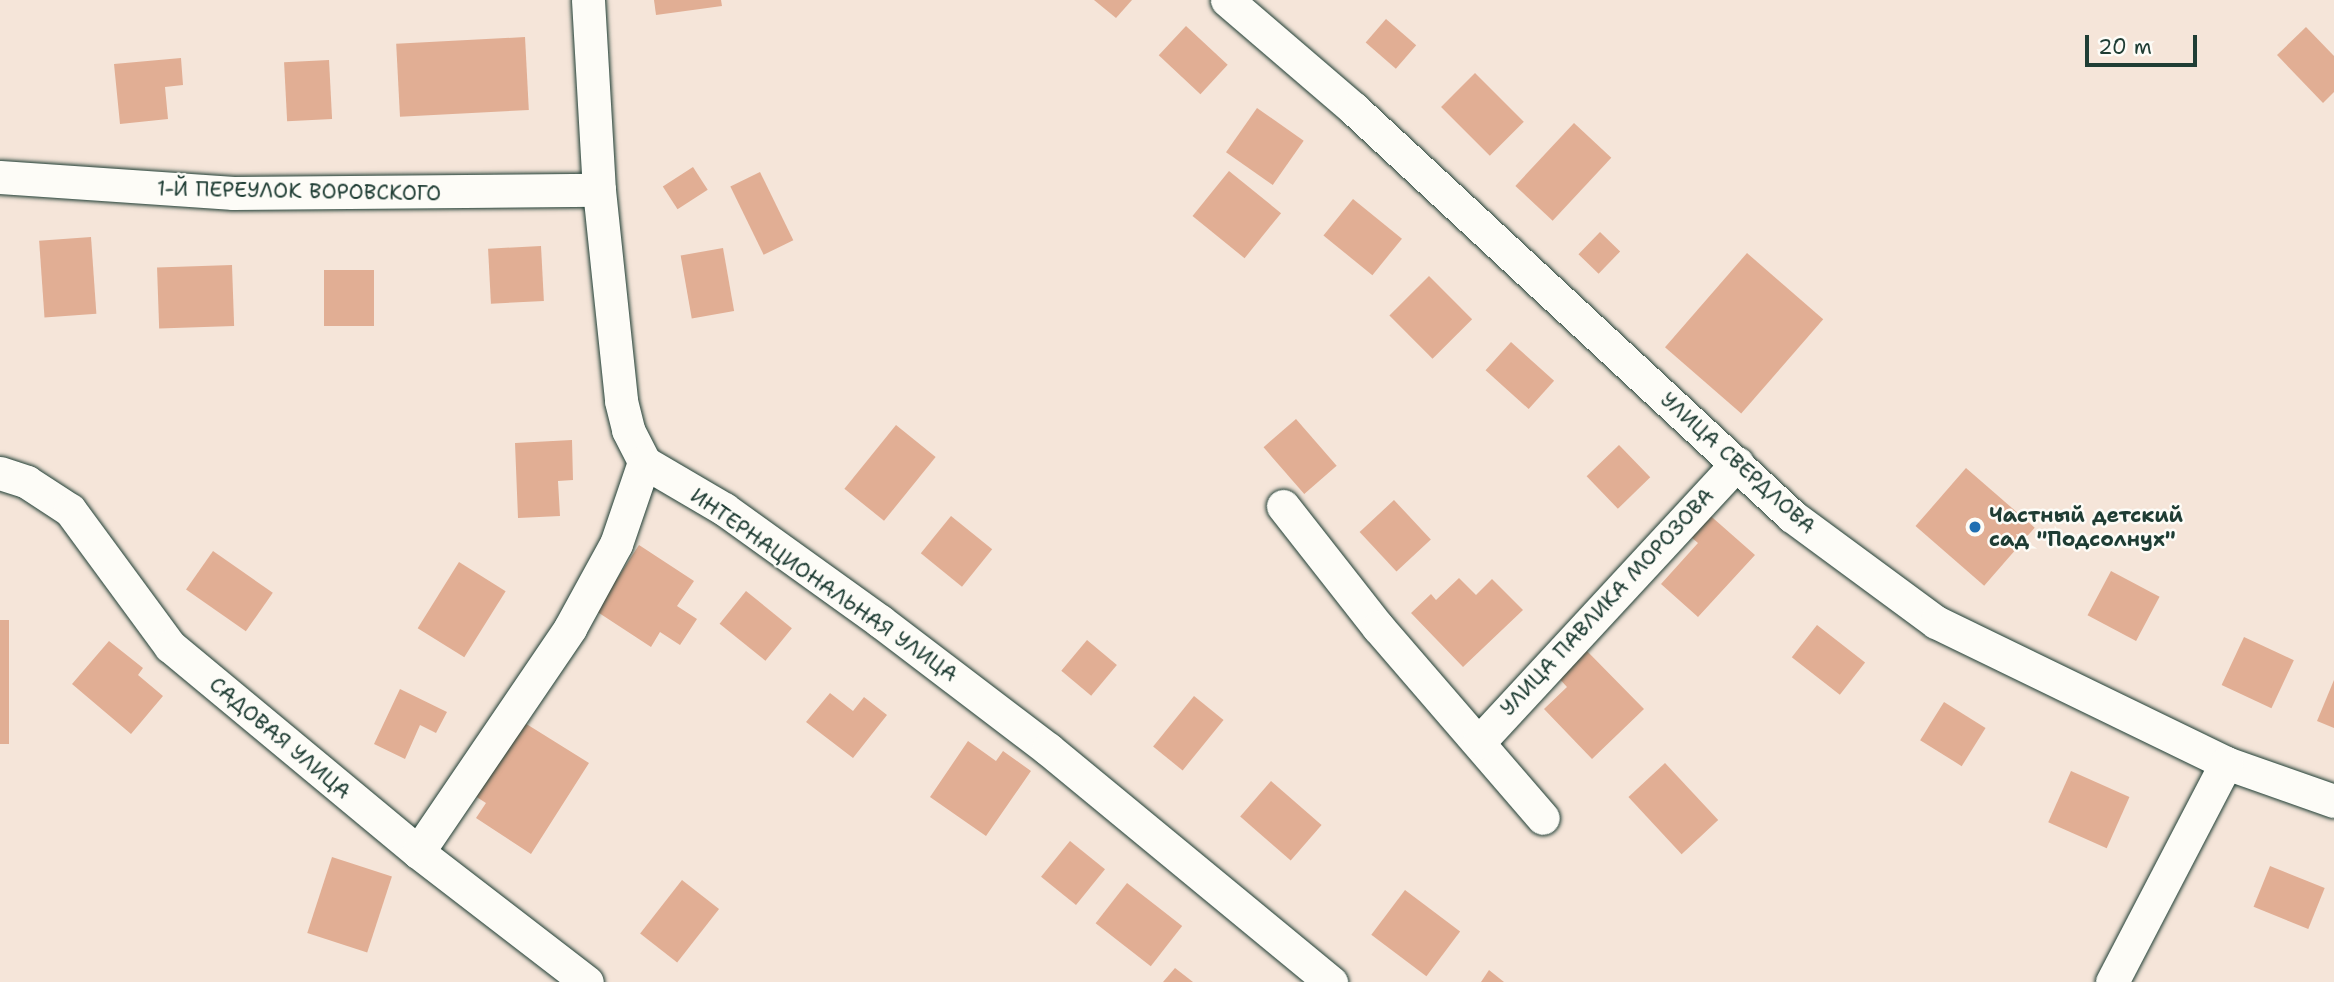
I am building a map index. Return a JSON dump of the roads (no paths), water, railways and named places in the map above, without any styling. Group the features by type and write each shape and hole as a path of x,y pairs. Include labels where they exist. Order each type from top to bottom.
{"street":[{"path":"418,852 576,618 616,544 644,462 624,416 598,190 588,0"},
{"name":"УЛИЦА СВЕРДЛОВА","path":"1227,0 1354,109 1793,516 1936,622 2226,763 2334,800"},
{"name":"1-Й ПЕРЕУЛОК ВОРОВСКОГО","path":"0,177 233,192 598,190"},
{"name":"ИНТЕРНАЦИОНАЛЬНАЯ УЛИЦА","path":"644,462 724,509 880,621 1048,749 1331,982"},
{"name":"УЛИЦА ПАВЛИКА МОРОЗОВА","path":"1479,742 1737,463"},
{"name":"САДОВАЯ УЛИЦА","path":"0,473 27,482 70,509 170,646 418,852 587,982"},
{"path":"1283,506 1378,627 1543,818"},
{"path":"2112,982 2226,763"}],"place":[{"name":"Частный детский сад \"Подсолнух\"","path":"1975,527"}]}
